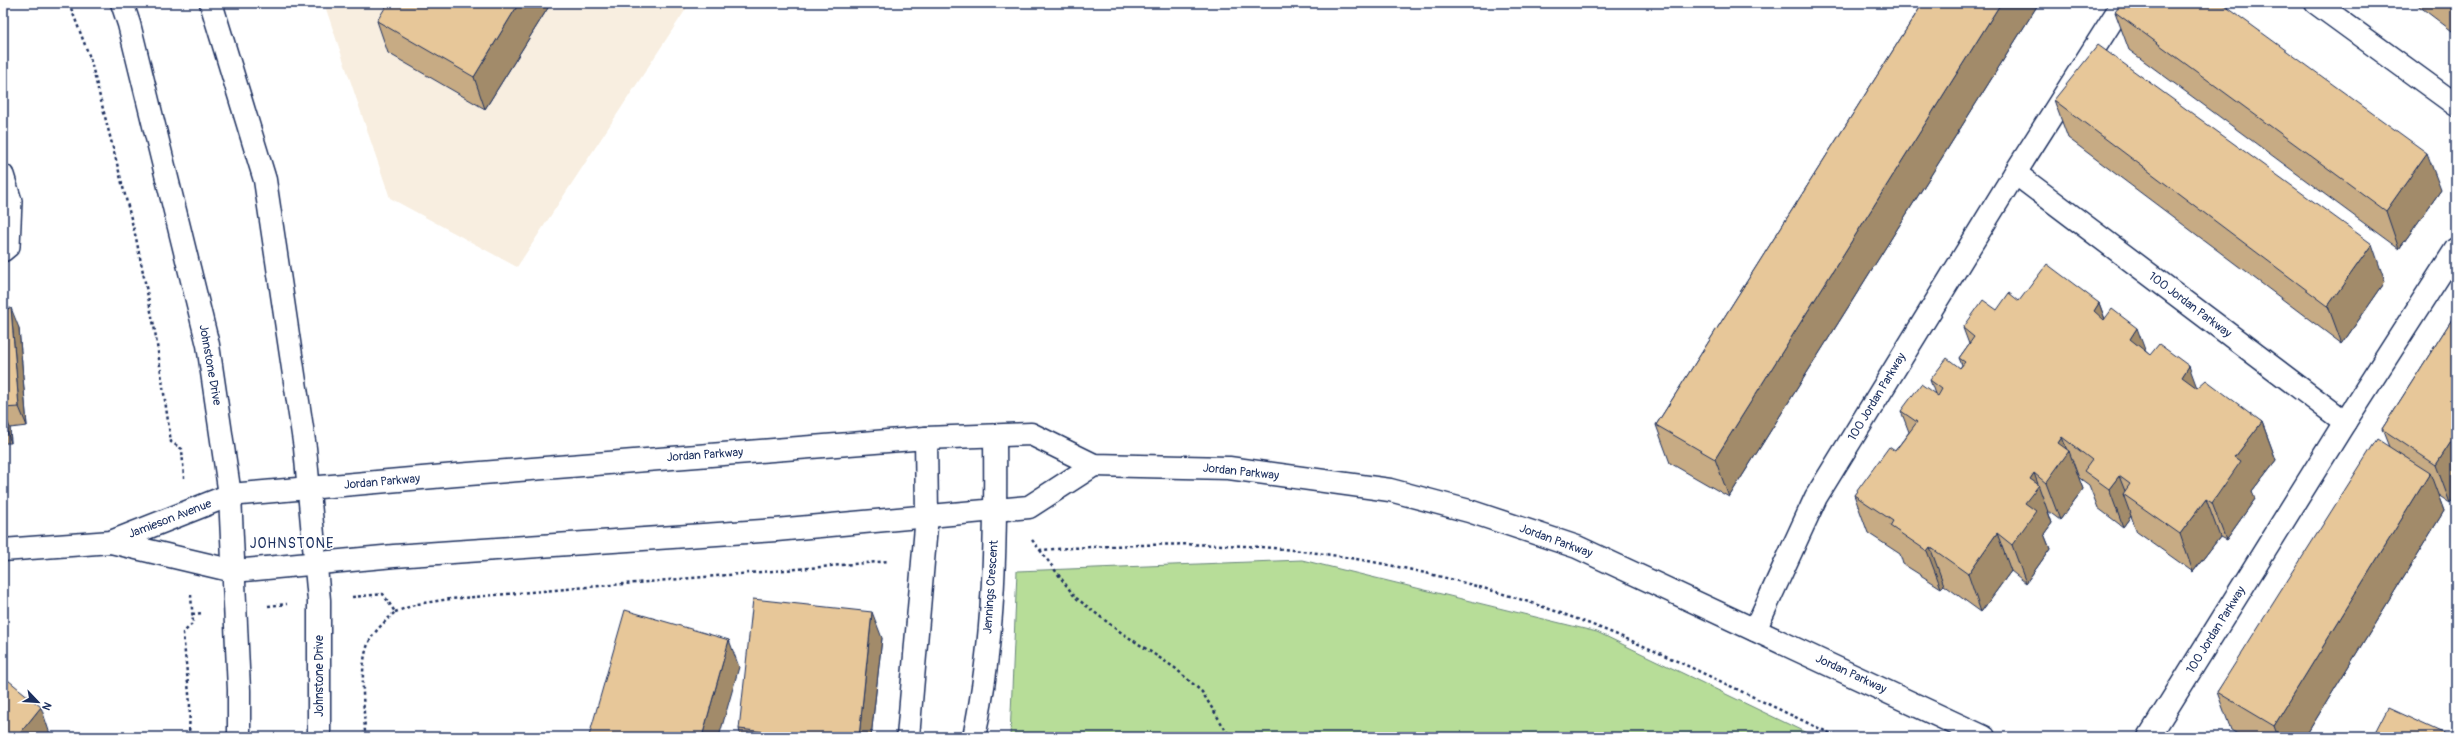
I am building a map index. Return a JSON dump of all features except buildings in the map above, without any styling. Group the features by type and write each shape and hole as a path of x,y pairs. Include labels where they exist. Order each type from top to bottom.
{"street":[{"name":"Johnstone Drive","path":"122,3 129,24 167,174 208,346 230,495 239,737"},
{"name":"Johnstone Drive","path":"211,3 266,180 309,488 319,600 319,737"},
{"name":"100 Jordan Parkway","path":"1755,630 1816,497 2015,173 2123,3"},
{"path":"2316,3 2456,105"},
{"name":"100 Jordan Parkway","path":"2015,173 2345,422"},
{"name":"100 Jordan Parkway","path":"2149,737 2345,422 2456,249"},
{"name":"Jordan Parkway","path":"230,495 456,474 926,438 1031,434 1094,465 1229,468 1390,490 1469,511 1577,547 1984,737"},
{"name":"Jennings Crescent","path":"974,737 985,686 995,511 995,436"},
{"path":"908,737 927,515 926,438"},
{"path":"316,563 776,530 927,515 995,511 1029,507 1094,465"},
{"name":"Jamieson Avenue","path":"3,550 111,542 230,495"},
{"name":"Jamieson Avenue","path":"111,542 234,571 316,563"}],"lane":[{"path":"3,175 11,201 9,246 3,251"}],"path":[{"path":"69,3 90,58 136,238 155,331 171,442 182,449"},
{"path":"1028,536 1075,597 1116,629 1175,668 1202,692 1230,737"},
{"path":"1040,550 1090,546 1224,545 1274,549 1394,567 1478,587 1555,611 1630,641 1838,737"},
{"path":"365,737 364,659 369,642 380,626 396,612 417,604 450,599 888,562 890,559"},
{"path":"383,594 396,612"},
{"path":"188,737 190,704 183,633 193,624 192,614"}],"shaded area":[{"path":"324,3 690,3 517,267 390,198"}],"green space":[{"path":"1302,560 1597,632 1815,737 1010,737 1017,571"}],"district":[{"name":"JOHNSTONE","path":"292,543"}]}
